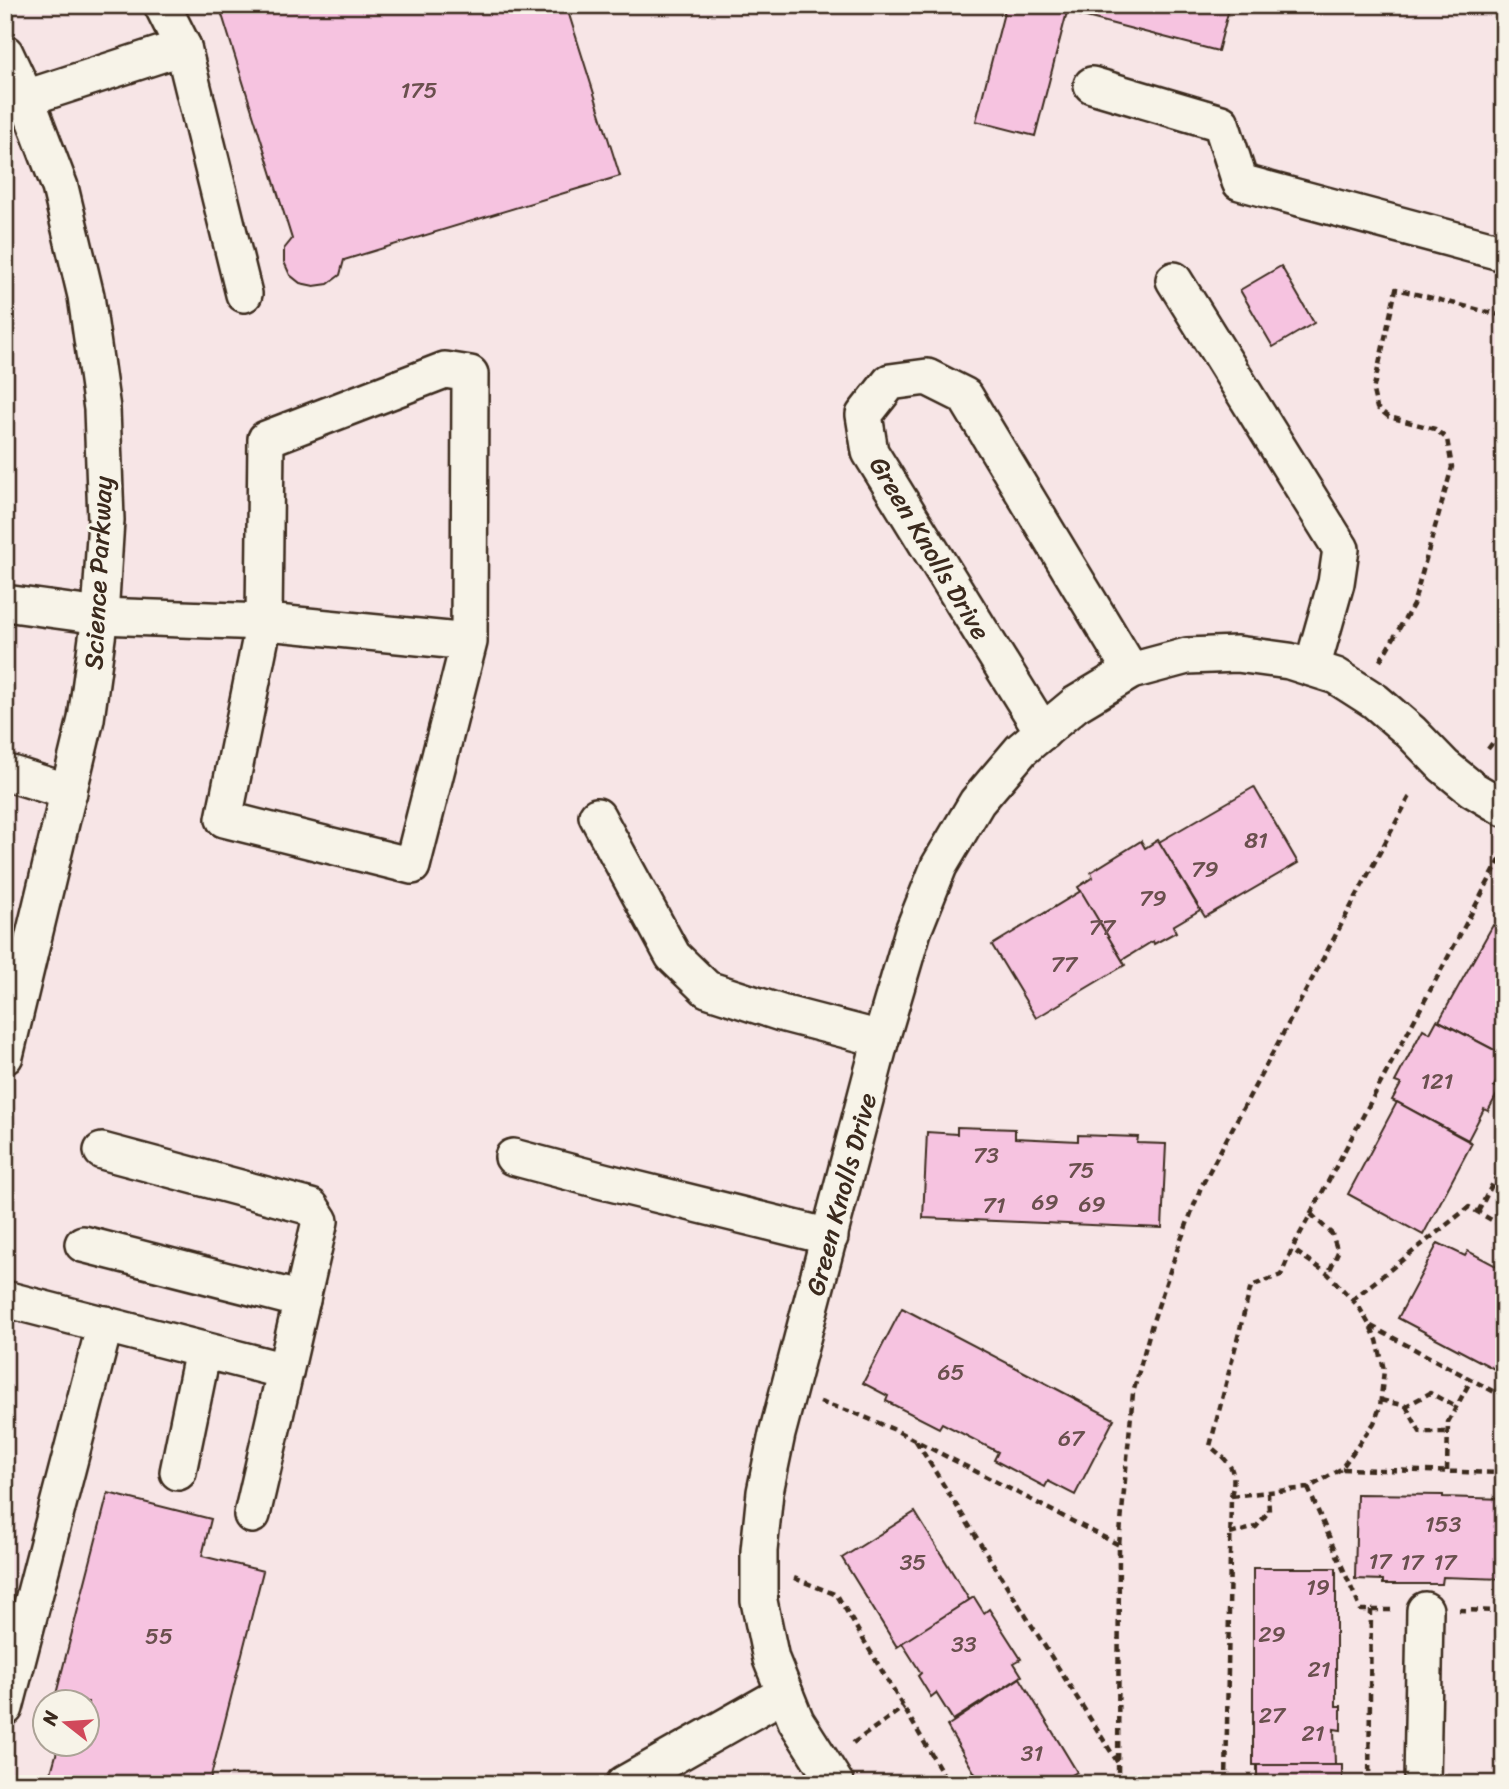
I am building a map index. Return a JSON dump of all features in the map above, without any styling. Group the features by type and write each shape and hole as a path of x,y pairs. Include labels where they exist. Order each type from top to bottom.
{"street":[{"path":"162,5 183,47 244,294"},
{"path":"19,102 183,47"},
{"name":"Science Parkway","path":"5,53 19,102 60,187 86,296 102,408 106,520 100,616 86,719 5,1056"},
{"path":"1092,85 1221,123 1240,182 1504,253"},
{"path":"1174,280 1341,548 1336,583 1312,668"},
{"path":"445,370 470,374 469,642 412,866 224,819 264,622 266,439 445,370"},
{"name":"Green Knolls Drive","path":"1043,732 870,452 864,415 890,382 927,377 965,396 1131,671"},
{"path":"5,603 100,616 264,622 469,642"},
{"name":"Green Knolls Drive","path":"831,1782 796,1721 771,1658 760,1601 758,1551 765,1492 881,1039 913,930 939,866 977,802 1022,749 1076,704 1131,671 1187,656 1237,654 1289,660 1336,676 1375,701 1462,782 1504,808"},
{"path":"5,772 69,792"},
{"path":"597,816 673,956 707,989 781,1013 881,1039"},
{"path":"102,1151 311,1206 320,1221 252,1515"},
{"path":"513,1157 830,1237"},
{"path":"83,1244 302,1300"},
{"path":"5,1299 285,1371"},
{"path":"5,1708 105,1324"},
{"path":"178,1472 203,1350"},
{"path":"1422,1784 1425,1610"},
{"path":"624,1784 785,1693"}],"path":[{"path":"1379,662 1413,605 1452,467 1447,439 1436,429 1389,417 1377,408 1373,391 1396,289 1504,316"},
{"path":"1488,750 1504,728"},
{"path":"1118,1784 1119,1545 1133,1393 1152,1324 1201,1187 1410,796"},
{"path":"1226,1784 1231,1496 1235,1480 1228,1461 1210,1446 1251,1286 1281,1275 1292,1249 1502,856"},
{"path":"1478,1212 1504,1162"},
{"path":"1352,1300 1469,1207 1504,1227"},
{"path":"1311,1214 1332,1234 1338,1252 1328,1274"},
{"path":"1231,1496 1308,1488 1341,1469 1374,1423 1381,1400 1384,1370 1377,1340 1359,1307 1328,1274 1292,1249"},
{"path":"1370,1326 1504,1397"},
{"path":"1447,1471 1448,1422 1471,1380"},
{"path":"1381,1400 1406,1406 1430,1393 1457,1407"},
{"path":"818,1402 855,1413 895,1430 1119,1545"},
{"path":"1406,1406 1420,1432 1448,1432"},
{"path":"916,1441 1118,1764"},
{"path":"1341,1469 1504,1473"},
{"path":"1308,1488 1361,1610 1371,1610 1369,1784"},
{"path":"1230,1534 1256,1527 1269,1511 1268,1493"},
{"path":"789,1576 837,1595 949,1784"},
{"path":"848,1746 904,1707"}],"building":[{"path":"219,5 566,5 620,176 344,260 340,275 328,284 314,286 300,283 290,275 284,262 284,249 292,239"},
{"path":"1006,5 1230,5 1218,51 1067,12 1035,136 976,121"},
{"path":"1281,266 1314,323 1273,347 1240,290"},
{"path":"1254,787 1298,863 1205,917 1159,842"},
{"path":"1158,840 1200,910 1173,926 1176,932 1154,944 1153,941 1122,960 1078,887 1093,877 1091,872 1141,841 1145,848"},
{"path":"1081,891 1125,965 1036,1018 992,945"},
{"path":"1493,925 1504,931 1504,1055 1439,1021"},
{"path":"1437,1020 1504,1055 1504,1068 1494,1086 1500,1089 1488,1111 1484,1109 1468,1140 1392,1100 1401,1084 1395,1082 1423,1029 1430,1033"},
{"path":"1397,1102 1472,1143 1423,1235 1348,1194"},
{"path":"957,1127 1015,1129 1015,1138 1078,1141 1078,1135 1138,1137 1137,1143 1166,1144 1162,1228 923,1218 927,1132 957,1134"},
{"path":"1438,1243 1465,1256 1468,1251 1504,1270 1504,1374 1398,1318"},
{"path":"902,1308 1114,1419 1075,1495 1048,1481 1045,1487 994,1460 998,1452 942,1423 939,1428 886,1401 888,1396 863,1383"},
{"path":"108,1493 211,1519 202,1556 263,1571 209,1784 75,1784 50,1776 55,1758 102,1758 102,1688 58,1688"},
{"path":"1357,1494 1504,1499 1504,1579 1443,1577 1442,1584 1383,1584 1383,1580 1355,1579"},
{"path":"915,1512 970,1601 897,1647 842,1558"},
{"path":"1253,1568 1336,1568 1336,1706 1341,1706 1341,1730 1334,1729 1335,1765 1253,1765"},
{"path":"974,1597 984,1613 989,1609 1021,1659 1014,1663 1022,1676 953,1720 936,1693 931,1697 918,1676 921,1673 902,1643"},
{"path":"1020,1678 1077,1772 1056,1784 981,1784 947,1726"},
{"path":"1257,1765 1342,1765 1342,1784 1257,1784"}]}
